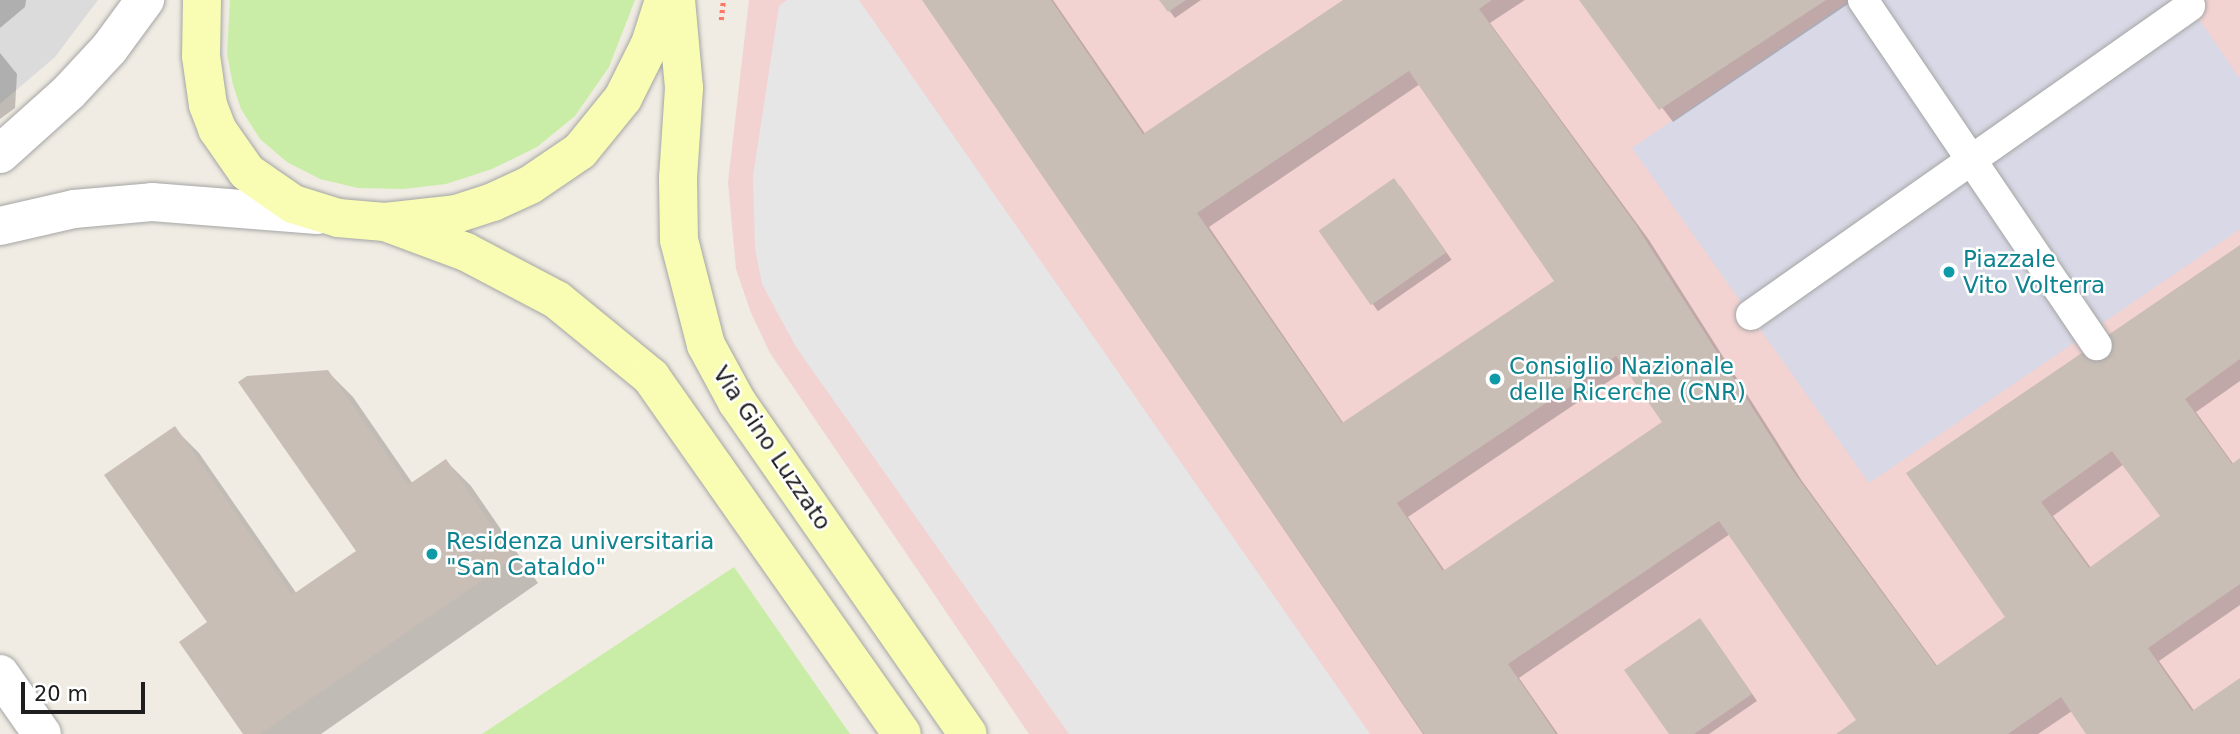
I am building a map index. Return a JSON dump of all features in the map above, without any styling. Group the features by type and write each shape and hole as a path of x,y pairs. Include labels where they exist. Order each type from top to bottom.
{"main road":[{"path":"202,0 205,91 230,150 267,190 293,205 338,218 385,222 456,214 493,202 530,185 580,151 623,99 650,44 664,0"},
{"name":"Via Gino Luzzato","path":"676,0 684,88 679,240 706,345 737,402 968,734"},
{"path":"385,222 466,252 548,294 651,377 902,734"}],"street":[{"path":"0,154 69,92 109,49 145,0"},
{"path":"1863,0 2097,345"},
{"path":"1751,315 2190,6"},
{"path":"0,226 74,208 152,202 244,206 338,218"},
{"path":"0,674 41,734"}],"path":[{"path":"720,27 723,0"}],"shaded area":[{"path":"0,0 98,0 55,57 0,104"},
{"path":"749,0 2240,0 2240,734 1029,734 770,353 751,313 736,269 728,182"},
{"path":"787,0 859,0 1370,734 1069,734 796,347 762,284 755,248 753,176 779,6"},
{"name":"Piazzale Vito Volterra","path":"1850,0 2186,0 2240,79 2240,229 1869,483 1632,148"}],"green space":[{"path":"230,0 635,0 609,67 575,116 537,147 492,169 446,184 403,189 358,188 320,179 287,162 260,139 241,109 233,85 227,54"},
{"path":"734,567 850,734 482,734"}],"building":[{"name":"Consiglio Nazionale delle Ricerche (CNR)","path":"922,0 1051,0 1143,134 1343,0 1492,0 1479,9 1636,225 1790,467 1936,666 2005,617 1906,473 2240,245 2240,359 2185,399 2232,464 2240,458 2240,584 2148,648 2192,711 2240,678 2240,734 2086,734 2061,697 2008,734 1836,734 1856,720 1719,521 1508,664 1556,734 1424,734","holes":["1409,71 1554,281 1342,423 1197,213","1616,356 1662,422 1443,571 1397,503","2112,451 2160,516 2089,568 2041,502"]},
{"path":"1159,0 1186,0 1168,12"},
{"path":"1579,0 1826,0 1659,110"},
{"path":"1394,178 1446,253 1371,305 1319,231"},
{"name":"Residenza universitaria \"San Cataldo\"","path":"328,370 408,485 446,459 514,558 260,734 243,734 179,642 207,622 104,475 175,426 292,595 356,551 238,382 247,376"},
{"path":"1700,618 1752,694 1694,734 1669,734 1624,670"}],"place":[{"name":"Piazzale Vito Volterra","path":"1949,272"},
{"name":"Consiglio Nazionale delle Ricerche (CNR)","path":"1495,379"},
{"name":"Residenza universitaria \"San Cataldo\"","path":"432,554"}]}
